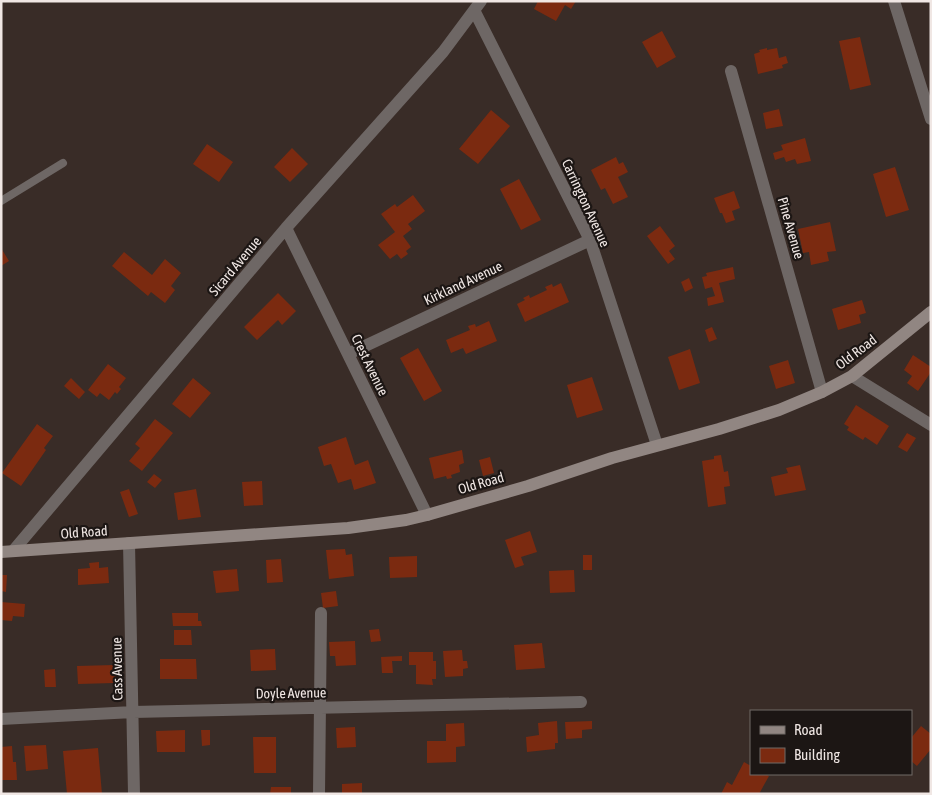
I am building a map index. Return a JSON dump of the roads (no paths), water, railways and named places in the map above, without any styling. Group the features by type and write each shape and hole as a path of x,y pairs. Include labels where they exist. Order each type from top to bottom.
{"street":[{"path":"894,1 931,119"},
{"name":"Sicard Avenue","path":"7,552 286,228 443,52 478,6"},
{"name":"Carrington Avenue","path":"478,6 590,240 657,445"},
{"name":"Pine Avenue","path":"731,71 822,392"},
{"name":"Crest Avenue","path":"286,228 427,514"},
{"name":"Kirkland Avenue","path":"348,354 590,240"},
{"name":"Old Road","path":"7,552 348,528 406,520 528,486 657,445 770,413 822,392 852,376 931,312"},
{"path":"852,376 931,425"},
{"name":"Cass Avenue","path":"129,544 134,794"},
{"path":"319,794 321,612"},
{"name":"Doyle Avenue","path":"1,719 133,712 581,702"}],"lane":[{"path":"1,201 63,163"}]}
